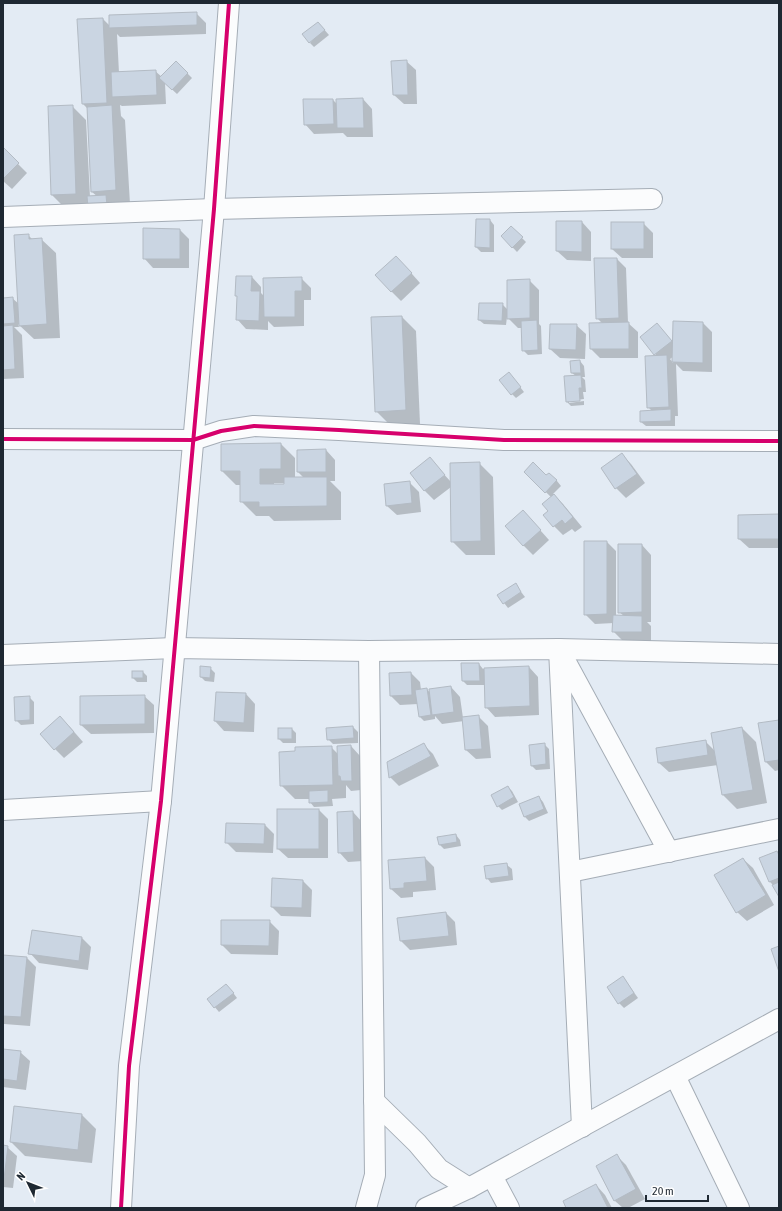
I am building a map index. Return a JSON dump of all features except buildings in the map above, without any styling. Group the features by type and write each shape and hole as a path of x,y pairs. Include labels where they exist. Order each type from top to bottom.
{"street":[{"path":"121,1208 129,1066 161,801 214,209 229,3"},
{"path":"3,217 214,209 652,200"},
{"path":"3,439 193,440 221,431 254,426 504,440 779,441"},
{"path":"3,655 174,648 369,651 559,649 779,654"},
{"path":"559,649 669,852"},
{"path":"559,649 582,1127"},
{"path":"366,1208 375,1175 369,651"},
{"path":"3,810 161,801"},
{"path":"570,872 779,829"},
{"path":"426,1208 492,1176 779,1019"},
{"path":"676,1076 739,1208"},
{"path":"374,1101 417,1143 439,1168 469,1188"},
{"path":"492,1176 509,1208"}],"cycle path":[{"path":"121,1208 129,1066 161,801 214,209 229,3"},
{"path":"3,439 193,440 221,431 254,426 504,440 779,441"}]}
